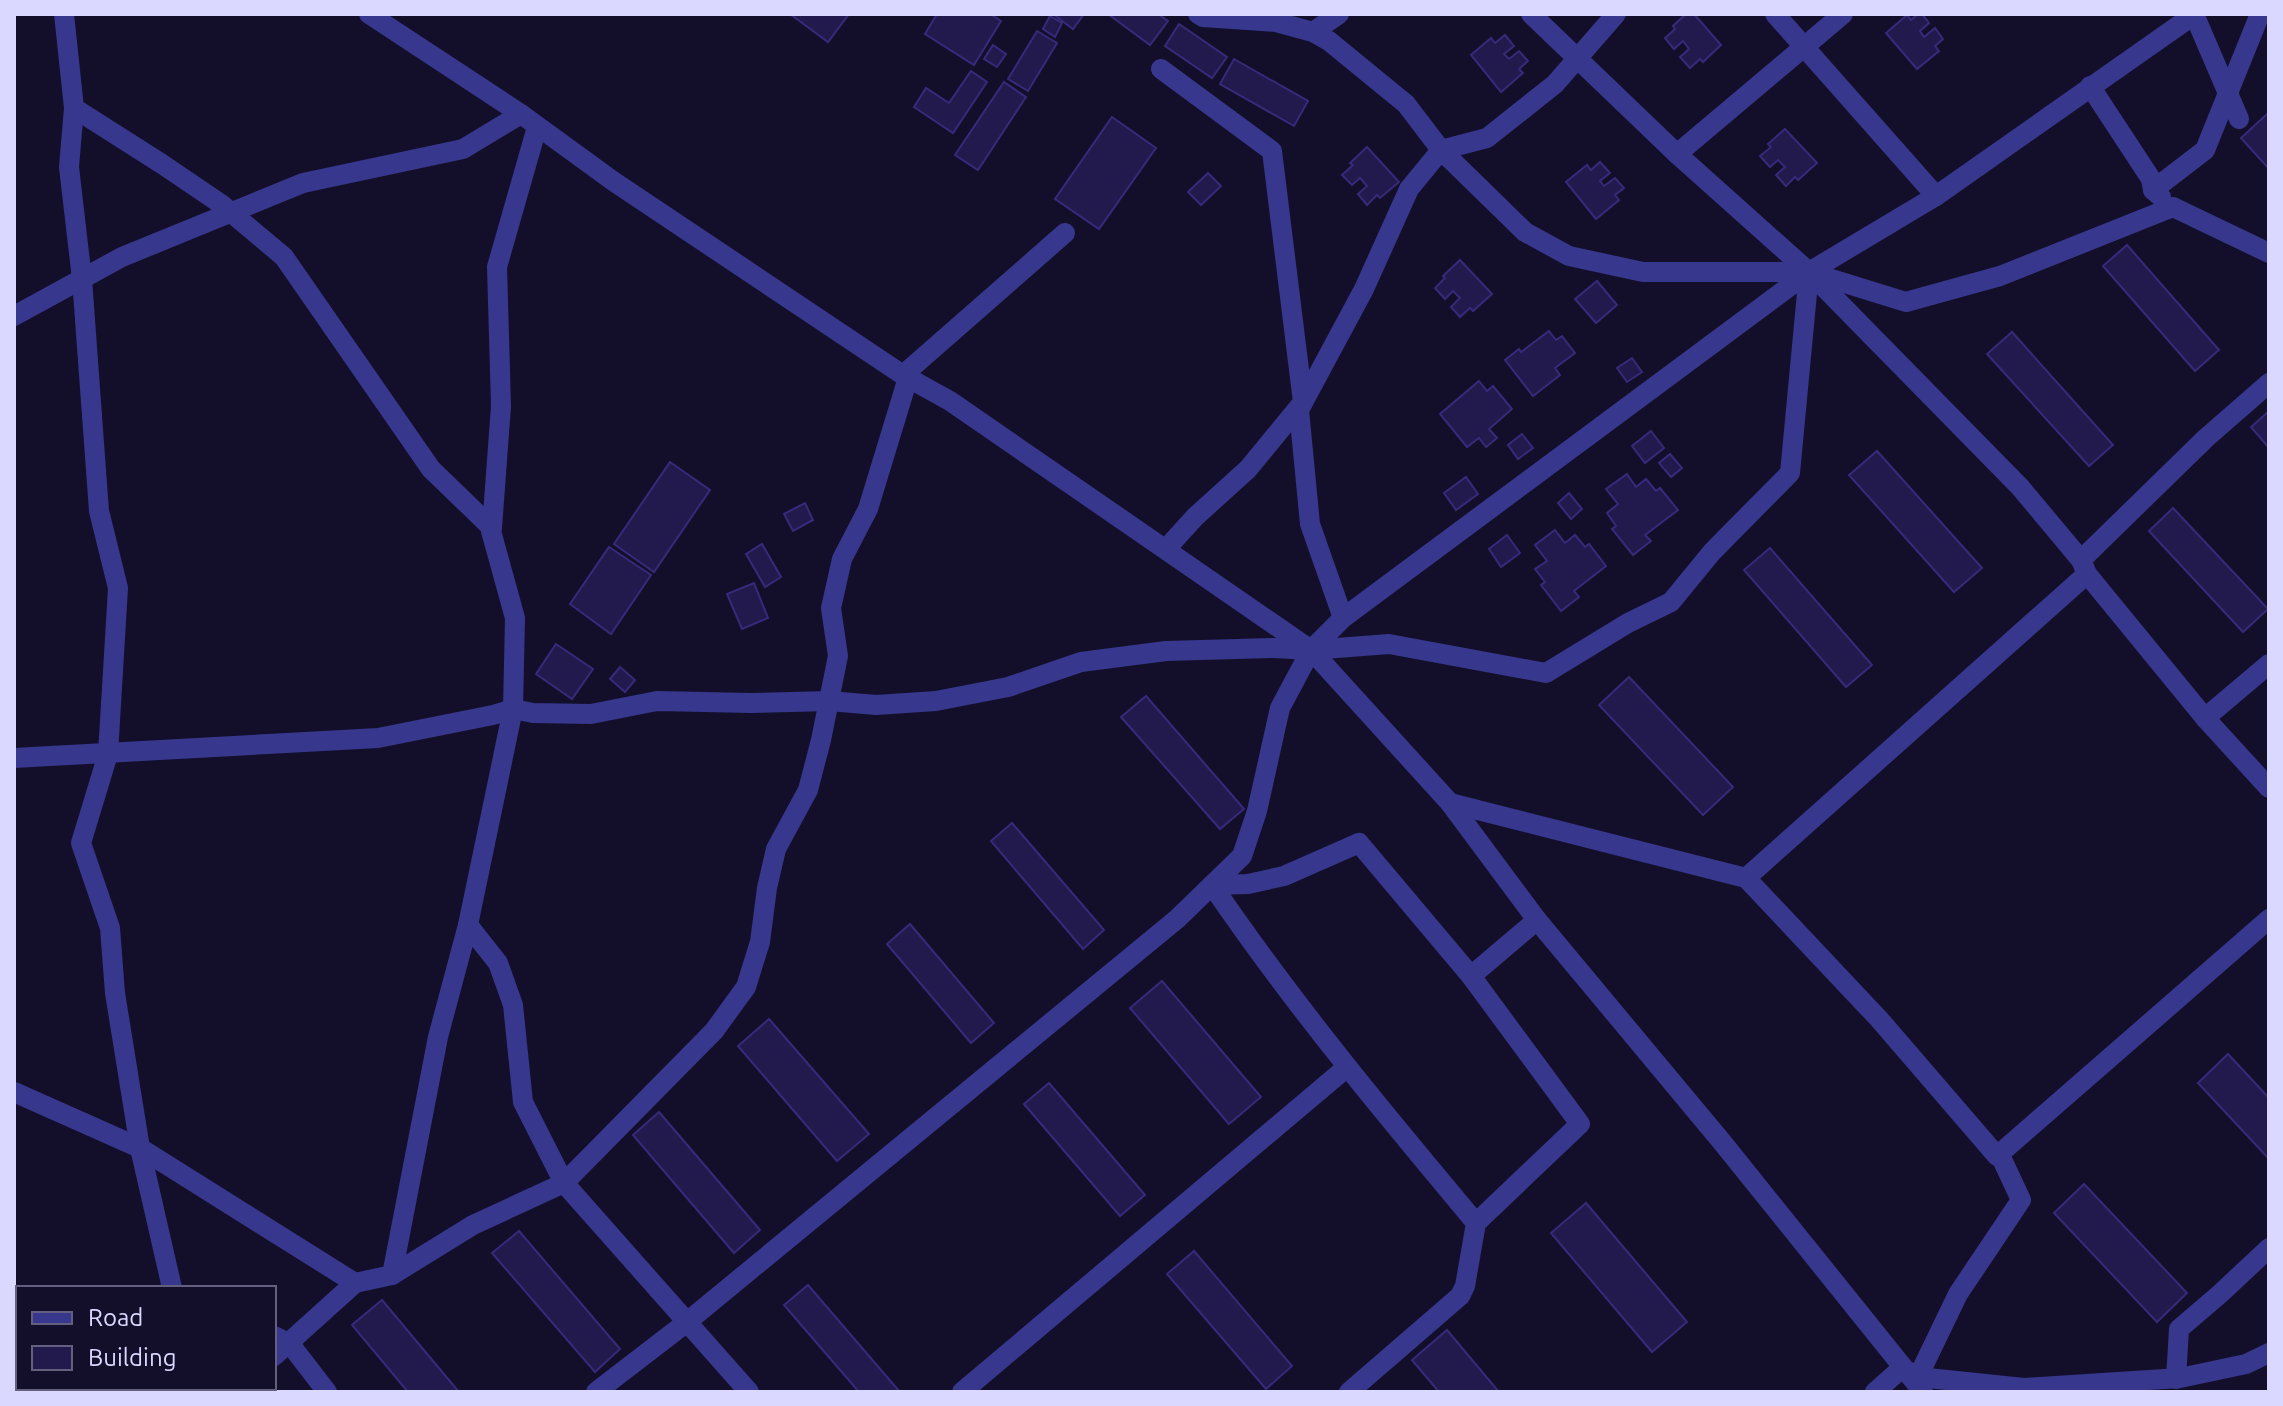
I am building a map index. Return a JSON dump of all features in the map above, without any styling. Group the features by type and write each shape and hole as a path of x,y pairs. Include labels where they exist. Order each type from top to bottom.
{"street":[{"path":"64,14 74,108 69,167 82,279 99,511 118,588 108,754 81,843 110,928 115,993 140,1148 172,1286"},
{"path":"369,14 613,181 950,401 1311,650 1450,803 1537,920 1914,1379"},
{"path":"1198,14 1203,17 1276,22 1313,32 1329,41 1406,104 1441,150 1525,232 1569,256 1643,272 1809,272 1906,302 2000,276 2173,207"},
{"path":"1313,32 1339,14"},
{"path":"1531,14 1677,154 1809,272 2020,487 2205,718 2269,788"},
{"path":"1343,618 1310,524 1299,410 1364,289 1409,189 1441,150 1487,138 1555,84 1616,14"},
{"path":"1775,14 1936,196"},
{"path":"1677,154 1843,14"},
{"path":"596,1392 687,1322 1177,919 1242,856 1257,811 1280,708 1311,650 1343,618 1809,272 1936,196 2194,14 2239,119"},
{"path":"2153,190 2205,150 2260,14"},
{"path":"1161,69 1272,151 1303,402 1248,469 1195,517 1166,549"},
{"path":"2090,86 2151,179 2153,190 2173,207 2269,253"},
{"path":"74,108 162,164 231,213 284,257 431,469 492,528"},
{"path":"14,316 122,257 303,183 463,149 529,121"},
{"path":"392,1275 438,1037 468,925 513,709 515,618 491,531 501,406 497,267 529,121"},
{"path":"327,1392 279,1345 355,1283 392,1275 473,1225 564,1183 714,1031 746,987 760,942 776,849 808,790 821,740 838,656 831,608 842,559 868,509 908,374 1065,233"},
{"path":"14,758 378,738 513,709 533,713 591,714 657,701 829,701 876,705 936,701 1008,687 1081,662 1166,651 1311,650 1389,644 1546,673 1628,623 1671,602 1712,552 1790,473 1809,272"},
{"path":"1746,878 2084,567 2206,438 2269,383"},
{"path":"2205,718 2269,664"},
{"path":"1450,803 1746,878 1879,1019 1997,1156 2000,1155"},
{"path":"1212,885 1248,884 1284,876 1359,843 1471,976 1580,1124 1476,1223 1465,1286 1460,1296 1349,1392"},
{"path":"1212,885 1255,948 1346,1068 1476,1223"},
{"path":"2000,1155 2269,919"},
{"path":"1471,976 1537,920"},
{"path":"468,925 498,963 513,1005 523,1102 564,1183 749,1392"},
{"path":"962,1392 1346,1068"},
{"path":"14,1092 140,1148 355,1283"},
{"path":"1914,1379 1958,1294 2021,1200 2000,1155"},
{"path":"2176,1379 2179,1329 2269,1248"},
{"path":"1875,1392 1914,1379 2024,1388 2139,1387 2246,1364 2269,1353"}],"building":[{"path":"790,14 849,14 828,42"},
{"path":"937,14 990,14 1001,21 974,65 925,34"},
{"path":"1053,14 1084,14 1073,29"},
{"path":"1108,14 1158,14 1168,21 1150,45"},
{"path":"1686,14 1694,14 1721,45 1703,62 1700,59 1690,68 1680,57 1689,49 1683,41 1674,49 1665,38"},
{"path":"1922,14 1929,23 1920,31 1924,37 1935,28 1943,39 1935,46 1939,51 1917,69 1886,33 1907,15 1911,20"},
{"path":"1050,16 1062,23 1055,37 1043,29"},
{"path":"1179,24 1227,57 1212,78 1165,46"},
{"path":"1037,31 1057,43 1028,91 1008,79"},
{"path":"1505,35 1514,46 1504,54 1509,59 1519,51 1528,61 1519,69 1523,73 1501,92 1471,55 1491,38 1495,43"},
{"path":"993,45 1006,54 997,67 984,59"},
{"path":"1234,59 1308,101 1294,126 1220,84"},
{"path":"971,71 987,82 953,133 914,107 926,88 949,103"},
{"path":"1004,82 1026,97 978,170 955,155"},
{"path":"2267,114 2269,117 2269,169 2241,138"},
{"path":"1112,117 1156,148 1099,229 1055,199"},
{"path":"1785,129 1817,163 1786,186 1776,175 1785,167 1778,160 1770,167 1760,156"},
{"path":"1367,147 1399,182 1367,205 1358,194 1367,186 1360,178 1352,185 1342,175"},
{"path":"1600,162 1610,173 1600,181 1604,186 1615,178 1624,188 1615,195 1619,200 1596,219 1566,182 1587,165 1591,170"},
{"path":"1208,173 1221,186 1201,205 1188,192"},
{"path":"2127,245 2219,350 2195,371 2103,266"},
{"path":"1460,260 1492,294 1473,311 1470,308 1460,317 1451,307 1460,298 1453,291 1445,299 1435,288"},
{"path":"1597,281 1617,305 1596,323 1575,299"},
{"path":"1549,331 1556,340 1562,336 1575,353 1555,368 1560,375 1533,396 1505,360"},
{"path":"2012,332 2113,445 2089,466 1987,354"},
{"path":"1632,358 1642,372 1627,382 1617,368"},
{"path":"1479,381 1487,391 1493,386 1512,409 1489,429 1497,438 1486,447 1479,438 1467,447 1440,414"},
{"path":"2269,411 2269,448 2251,427"},
{"path":"1651,431 1664,448 1645,463 1632,446"},
{"path":"1522,434 1533,448 1518,459 1508,445"},
{"path":"1877,451 1982,568 1954,592 1849,475"},
{"path":"1670,454 1682,468 1671,477 1659,463"},
{"path":"670,462 710,490 654,572 614,544"},
{"path":"1627,474 1636,487 1646,479 1656,491 1660,488 1678,510 1645,535 1651,541 1633,555 1612,529 1616,526 1607,513 1618,504 1606,489"},
{"path":"1466,477 1478,494 1456,510 1444,493"},
{"path":"1569,493 1582,509 1571,519 1558,503"},
{"path":"805,503 813,520 793,531 784,514"},
{"path":"2173,508 2268,609 2243,632 2149,531"},
{"path":"1555,530 1565,543 1575,535 1585,547 1589,544 1606,566 1574,591 1579,597 1561,611 1541,585 1545,582 1535,569 1547,561 1535,545"},
{"path":"1507,535 1520,553 1501,567 1489,549"},
{"path":"762,544 781,577 765,587 746,554"},
{"path":"609,547 651,575 611,634 570,604"},
{"path":"1770,548 1872,665 1846,687 1744,570"},
{"path":"754,583 768,618 742,629 727,594"},
{"path":"556,644 593,669 572,699 536,674"},
{"path":"620,667 635,680 625,692 610,679"},
{"path":"1629,677 1733,787 1703,815 1599,705"},
{"path":"1146,696 1244,809 1220,829 1121,717"},
{"path":"1012,823 1104,930 1083,949 991,841"},
{"path":"910,924 994,1023 971,1043 887,944"},
{"path":"1162,981 1261,1097 1229,1124 1130,1008"},
{"path":"769,1019 869,1134 837,1161 738,1046"},
{"path":"2228,1054 2269,1098 2269,1159 2198,1083"},
{"path":"1049,1083 1145,1195 1120,1216 1024,1104"},
{"path":"659,1112 760,1230 734,1253 633,1135"},
{"path":"2084,1184 2187,1293 2157,1322 2054,1213"},
{"path":"1586,1203 1687,1322 1652,1352 1551,1233"},
{"path":"519,1231 620,1349 595,1372 492,1253"},
{"path":"1194,1251 1292,1366 1266,1389 1167,1274"},
{"path":"808,1285 900,1392 859,1392 784,1305"},
{"path":"382,1300 459,1392 408,1392 352,1325"},
{"path":"1447,1330 1499,1392 1439,1392 1412,1360"}]}
